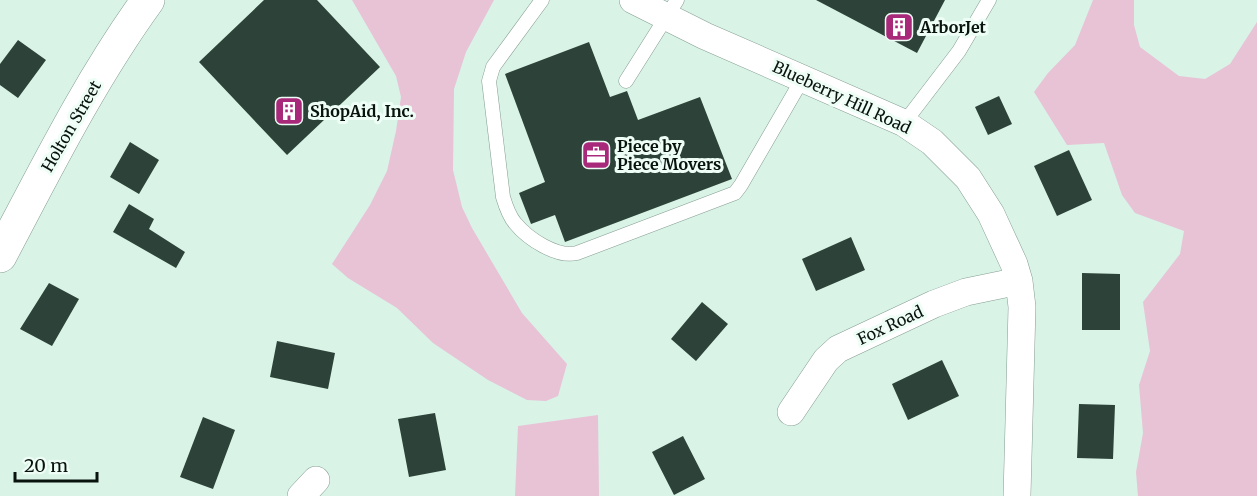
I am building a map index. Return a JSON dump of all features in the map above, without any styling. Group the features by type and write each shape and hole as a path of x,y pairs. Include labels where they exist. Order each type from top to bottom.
{"street":[{"name":"Holton Street","path":"0,256 59,143 148,0"},
{"name":"Blueberry Hill Road","path":"633,0 671,9 803,78 904,123 945,153 978,192 1006,246 1020,281 1022,331 1017,496"},
{"name":"Fox Road","path":"790,412 826,360 838,350 934,304 966,292 1020,281"}],"lane":[{"path":"542,0 493,67 489,81 503,198 507,211 525,233 559,254 577,253 735,193 803,78"},
{"path":"904,123 959,51 989,0"},
{"path":"626,81 671,9"}],"shaded area":[{"path":"352,0 494,0 466,52 454,89 453,170 462,207 472,228 522,313 567,364 558,396 546,401 527,400 488,380 433,343 397,308 348,278 332,264 370,205 387,171 401,97 396,76"},
{"path":"1093,0 1134,0 1134,25 1140,47 1179,76 1205,79 1230,64 1257,22 1257,496 1138,496 1136,472 1143,433 1139,385 1150,351 1143,302 1180,254 1184,231 1135,213 1122,195 1104,143 1067,145 1034,92 1048,73 1075,45"},
{"path":"598,415 599,496 515,496 518,426"}],"building":[{"name":"ShopAid, Inc.","path":"264,0 317,0 380,67 287,155 199,62"},
{"name":"ArborJet","path":"816,0 945,0 917,53"},
{"path":"18,40 46,60 18,98 0,85 0,64"},
{"path":"589,42 610,97 627,91 638,120 700,97 732,179 565,242 555,215 531,224 519,193 545,182 505,74"},
{"path":"999,96 1012,124 988,135 975,107"},
{"path":"130,142 159,160 139,194 110,177"},
{"path":"1069,150 1092,200 1057,216 1034,166"},
{"path":"129,204 154,219 149,229 185,252 176,268 113,232"},
{"path":"851,237 865,270 816,291 802,259"},
{"path":"1082,273 1120,274 1120,330 1082,330"},
{"path":"49,283 79,299 52,346 20,329"},
{"path":"702,302 728,324 696,361 671,339"},
{"path":"277,341 335,353 328,389 270,377"},
{"path":"942,360 959,396 908,420 892,384"},
{"path":"1079,404 1115,405 1113,459 1077,458"},
{"path":"435,413 446,470 409,477 398,419"},
{"path":"203,417 235,430 213,489 180,477"},
{"path":"683,436 705,479 674,495 652,452"}],"place":[{"name":"ArborJet","path":"899,27"},
{"name":"ShopAid, Inc.","path":"289,111"},
{"name":"Piece by Piece Movers","path":"596,155"}]}
